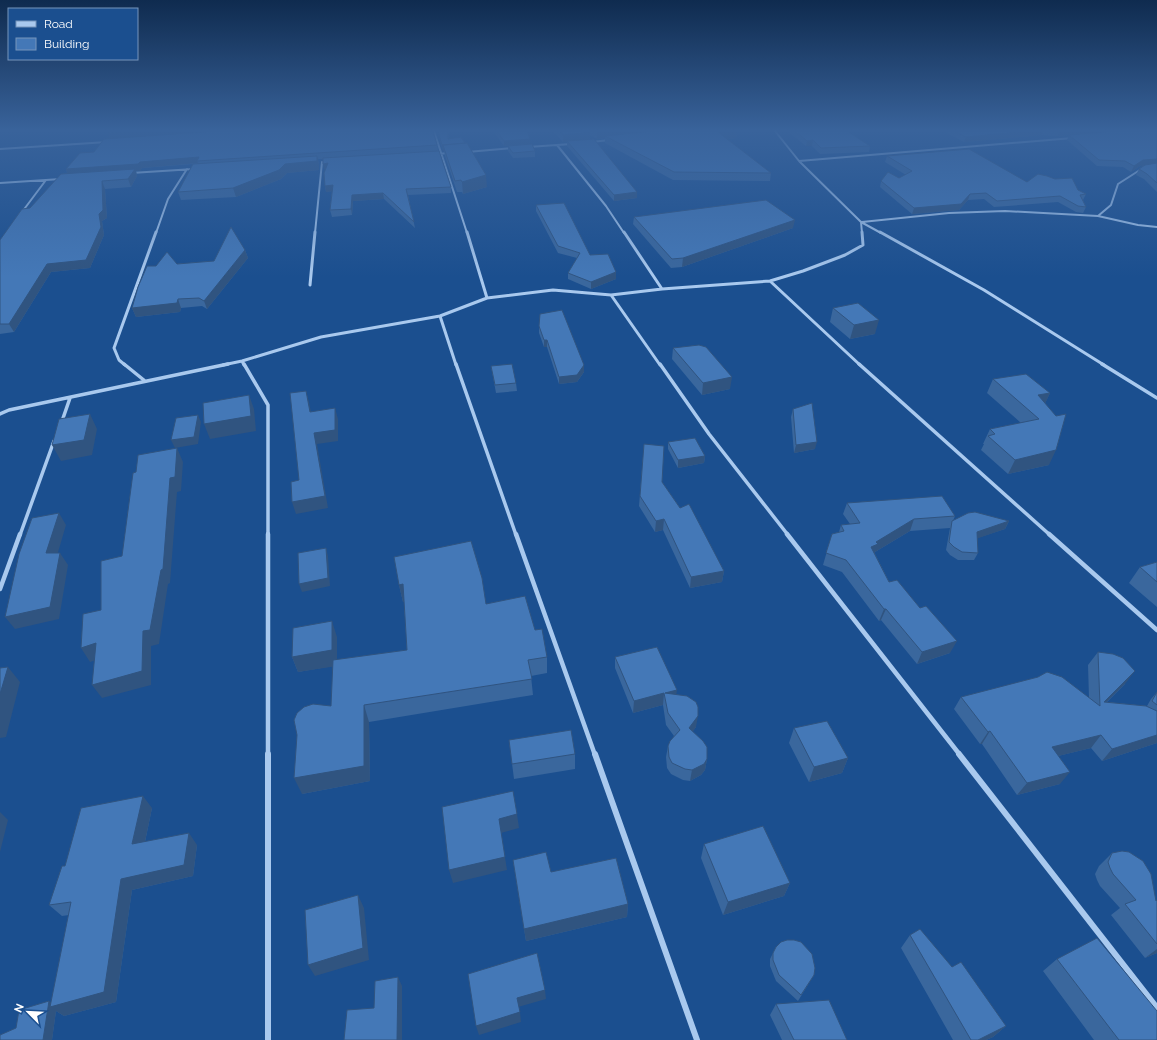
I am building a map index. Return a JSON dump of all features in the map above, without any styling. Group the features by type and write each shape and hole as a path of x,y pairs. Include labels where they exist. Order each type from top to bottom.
{"street":[{"path":"18,217 46,180"},
{"path":"0,183 53,180"},
{"path":"145,381 119,360 114,348 168,199 180,180"},
{"path":"310,285 320,180"},
{"path":"450,180 487,298"},
{"path":"585,180 606,206 662,289"},
{"path":"818,180 861,222 984,290 1157,398"},
{"path":"1098,216 1111,205 1118,184 1124,180"},
{"path":"861,222 949,213 1005,211 1098,216 1138,225 1157,227"},
{"path":"0,414 9,410 242,361 320,336 440,316 487,298 552,290 611,295 662,289 770,282 845,255 863,245 861,222"},
{"path":"770,282 889,392 1157,630"},
{"path":"611,295 709,434 1157,1008"},
{"path":"440,316 470,406 697,1040"},
{"path":"242,361 268,405 268,1040"},
{"path":"59,428 70,398"},
{"path":"0,589 56,435"}],"building":[{"path":"56,180 121,180 102,181 103,210 99,214 101,227 86,260 47,264 9,324 0,324 0,240 22,209 30,208"},
{"path":"185,180 255,180 233,188 178,192"},
{"path":"325,180 449,180 451,187 406,189 414,222 383,193 352,195 351,209 330,210 333,185 325,186"},
{"path":"455,180 470,180 462,182 461,180 455,181"},
{"path":"601,180 627,180 637,192 614,195"},
{"path":"882,180 1023,180 1027,182 1030,180 1073,180 1078,190 1086,194 1080,195 1086,207 1078,206 1060,196 997,201 986,193 970,194 961,204 914,208 881,181"},
{"path":"766,200 795,220 683,258 672,259 634,217"},
{"path":"564,203 590,255 608,254 616,272 591,282 568,273 580,253 558,246 536,205"},
{"path":"231,227 245,250 204,301 199,298 178,299 177,303 132,308 138,287 147,266 156,266 167,252 177,264 214,261"},
{"path":"858,303 879,320 854,325 833,308"},
{"path":"562,310 584,365 577,375 559,377 547,340 544,340 539,326 540,314"},
{"path":"699,345 706,347 732,377 703,383 673,348"},
{"path":"512,364 516,383 495,385 491,366"},
{"path":"1026,374 1050,393 1038,395 1056,416 1066,414 1056,450 1015,460 988,436 995,434 990,429 1039,419 993,379"},
{"path":"306,391 310,412 335,408 335,430 314,433 325,496 292,502 291,482 299,480 290,393"},
{"path":"249,395 251,416 204,424 203,403"},
{"path":"812,403 817,442 796,445 793,409"},
{"path":"90,414 84,440 52,445 59,419"},
{"path":"198,415 194,437 171,440 176,418"},
{"path":"695,438 705,456 678,460 668,442"},
{"path":"644,444 664,446 662,482 680,508 689,504 724,571 691,577 664,519 656,521 640,496"},
{"path":"177,448 175,477 170,478 163,569 161,570 150,630 143,631 142,671 92,685 96,643 81,648 83,614 101,610 101,561 122,556 133,473 136,472 138,455"},
{"path":"942,496 955,516 914,519 876,542 878,544 871,547 889,582 897,580 920,608 926,606 957,641 922,652 886,609 884,609 846,560 826,553 832,534 844,531 841,525 860,523 847,503"},
{"path":"975,512 1009,521 977,532 978,553 962,552 949,542 952,521 968,513"},
{"path":"59,513 46,553 60,553 50,607 5,617 19,554 32,518"},
{"path":"471,541 482,578 486,604 525,596 535,630 542,629 547,657 528,660 532,679 364,705 364,766 294,778 297,735 294,720 297,713 304,707 313,704 331,706 333,660 407,650 403,584 399,585 394,557"},
{"path":"326,548 328,578 299,584 298,553"},
{"path":"1157,562 1157,582 1140,567"},
{"path":"332,621 332,650 292,657 293,628"},
{"path":"657,647 677,690 665,693 687,696 696,702 698,707 698,716 689,728 703,741 707,747 707,759 704,764 692,770 685,769 672,763 669,757 668,746 670,741 680,730 668,713 664,693 634,701 615,657"},
{"path":"1098,652 1113,654 1123,658 1135,671 1104,702 1146,706 1157,711 1157,735 1112,749 1101,735 1052,747 1070,772 1027,783 990,731 988,732 961,697 1038,677 1047,672 1062,677 1100,706"},
{"path":"8,667 0,694 0,668"},
{"path":"1157,692 1157,705 1152,701"},
{"path":"827,721 848,758 814,767 794,728"},
{"path":"571,730 575,754 512,764 509,740"},
{"path":"513,791 517,814 499,819 505,857 449,870 442,807"},
{"path":"143,796 132,844 189,833 184,865 121,879 104,992 50,1007 71,902 49,905 62,866 65,866 81,808"},
{"path":"763,826 790,883 728,902 704,844"},
{"path":"1122,851 1129,852 1143,861 1151,874 1156,901 1157,900 1157,944 1125,904 1136,900 1113,874 1110,868 1108,862 1112,853"},
{"path":"546,852 551,872 616,858 628,904 524,929 513,860"},
{"path":"358,895 363,948 308,965 305,910"},
{"path":"920,929 952,967 961,962 1006,1026 978,1040 971,1040 910,935"},
{"path":"1097,938 1157,1011 1157,1040 1119,1040 1057,959"},
{"path":"787,940 801,942 812,954 815,968 814,975 801,995 779,975 773,960 773,953 776,947 781,942"},
{"path":"537,953 545,990 517,998 520,1012 476,1026 468,974"},
{"path":"398,977 397,1040 344,1040 347,1010 374,1008 375,981"},
{"path":"829,1000 847,1040 794,1040 776,1004"},
{"path":"49,1001 43,1040 0,1040 0,1035 16,1028 19,1010"}]}
